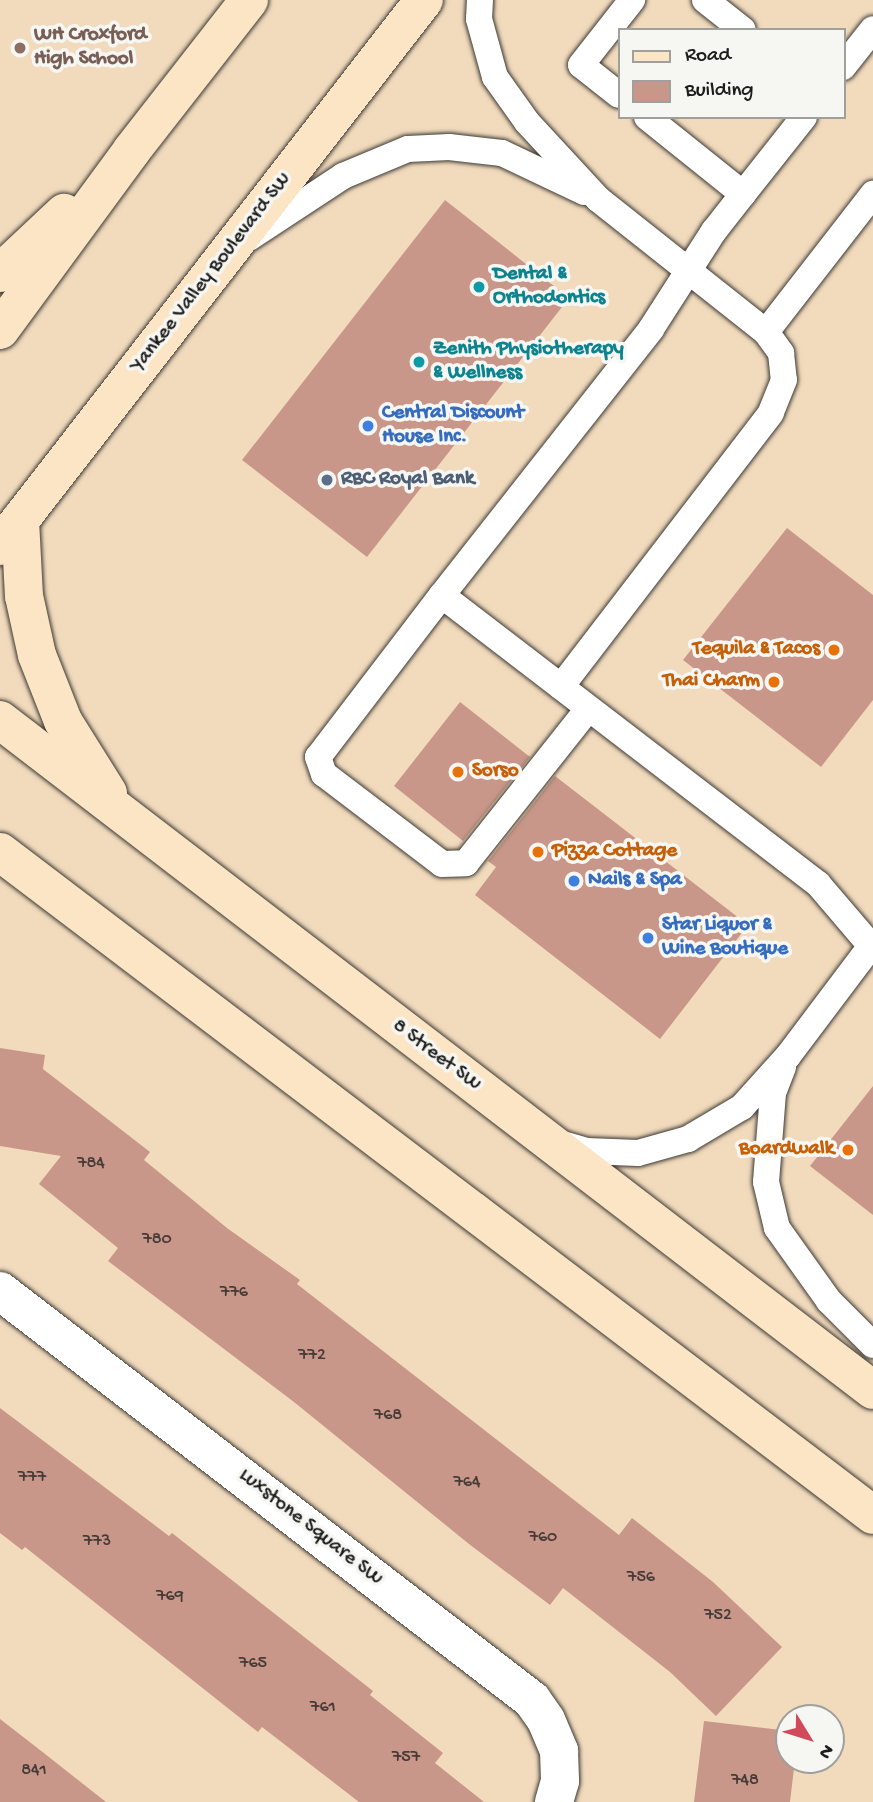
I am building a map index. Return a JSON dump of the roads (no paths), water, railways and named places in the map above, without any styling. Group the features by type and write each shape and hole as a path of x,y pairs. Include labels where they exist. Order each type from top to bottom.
{"main road":[{"path":"0,330 132,150 249,0"},
{"name":"Yankee Valley Boulevard SW","path":"10,533 424,0"},
{"path":"0,273 132,150"},
{"path":"10,533 37,655 63,721 122,816"},
{"name":"8 Street SW","path":"0,720 873,1390"},
{"path":"9,863 873,1515"}],"street":[{"name":"Luxstone Square SW","path":"0,1291 532,1699 546,1720 559,1751 560,1781 554,1802"}],"lane":[{"path":"480,0 479,19 495,77 527,122 598,199 765,332 781,352 784,380 771,413 561,687"},
{"path":"618,94 581,65 632,0"},
{"path":"705,0 740,28"},
{"path":"845,64 873,29"},
{"path":"650,119 744,194"},
{"path":"588,709 466,863 442,864 324,774 318,757 651,329 689,270 802,119"},
{"path":"230,250 343,176 408,149 449,147 502,153 598,199"},
{"path":"765,332 873,194"},
{"path":"442,596 818,884 872,947 788,1056 742,1107 688,1139 638,1153 587,1151 544,1139"},
{"path":"788,1056 773,1093 769,1125 766,1182 776,1228 830,1301 873,1345"}],"place":[{"name":"WH Croxford High School","path":"20,48"},
{"name":"Dental & Orthodontics","path":"479,287"},
{"name":"Zenith Physiotherapy & Wellness","path":"419,362"},
{"name":"Central Discount House Inc.","path":"368,426"},
{"name":"RBC Royal Bank","path":"327,480"},
{"name":"Tequila & Tacos","path":"834,650"},
{"name":"Thai Charm","path":"774,682"},
{"name":"Sorso","path":"458,772"},
{"name":"Pizza Cottage","path":"538,852"},
{"name":"Nails & Spa","path":"574,881"},
{"name":"Star Liquor & Wine Boutique","path":"648,938"},
{"name":"Boardwalk","path":"848,1150"}]}
